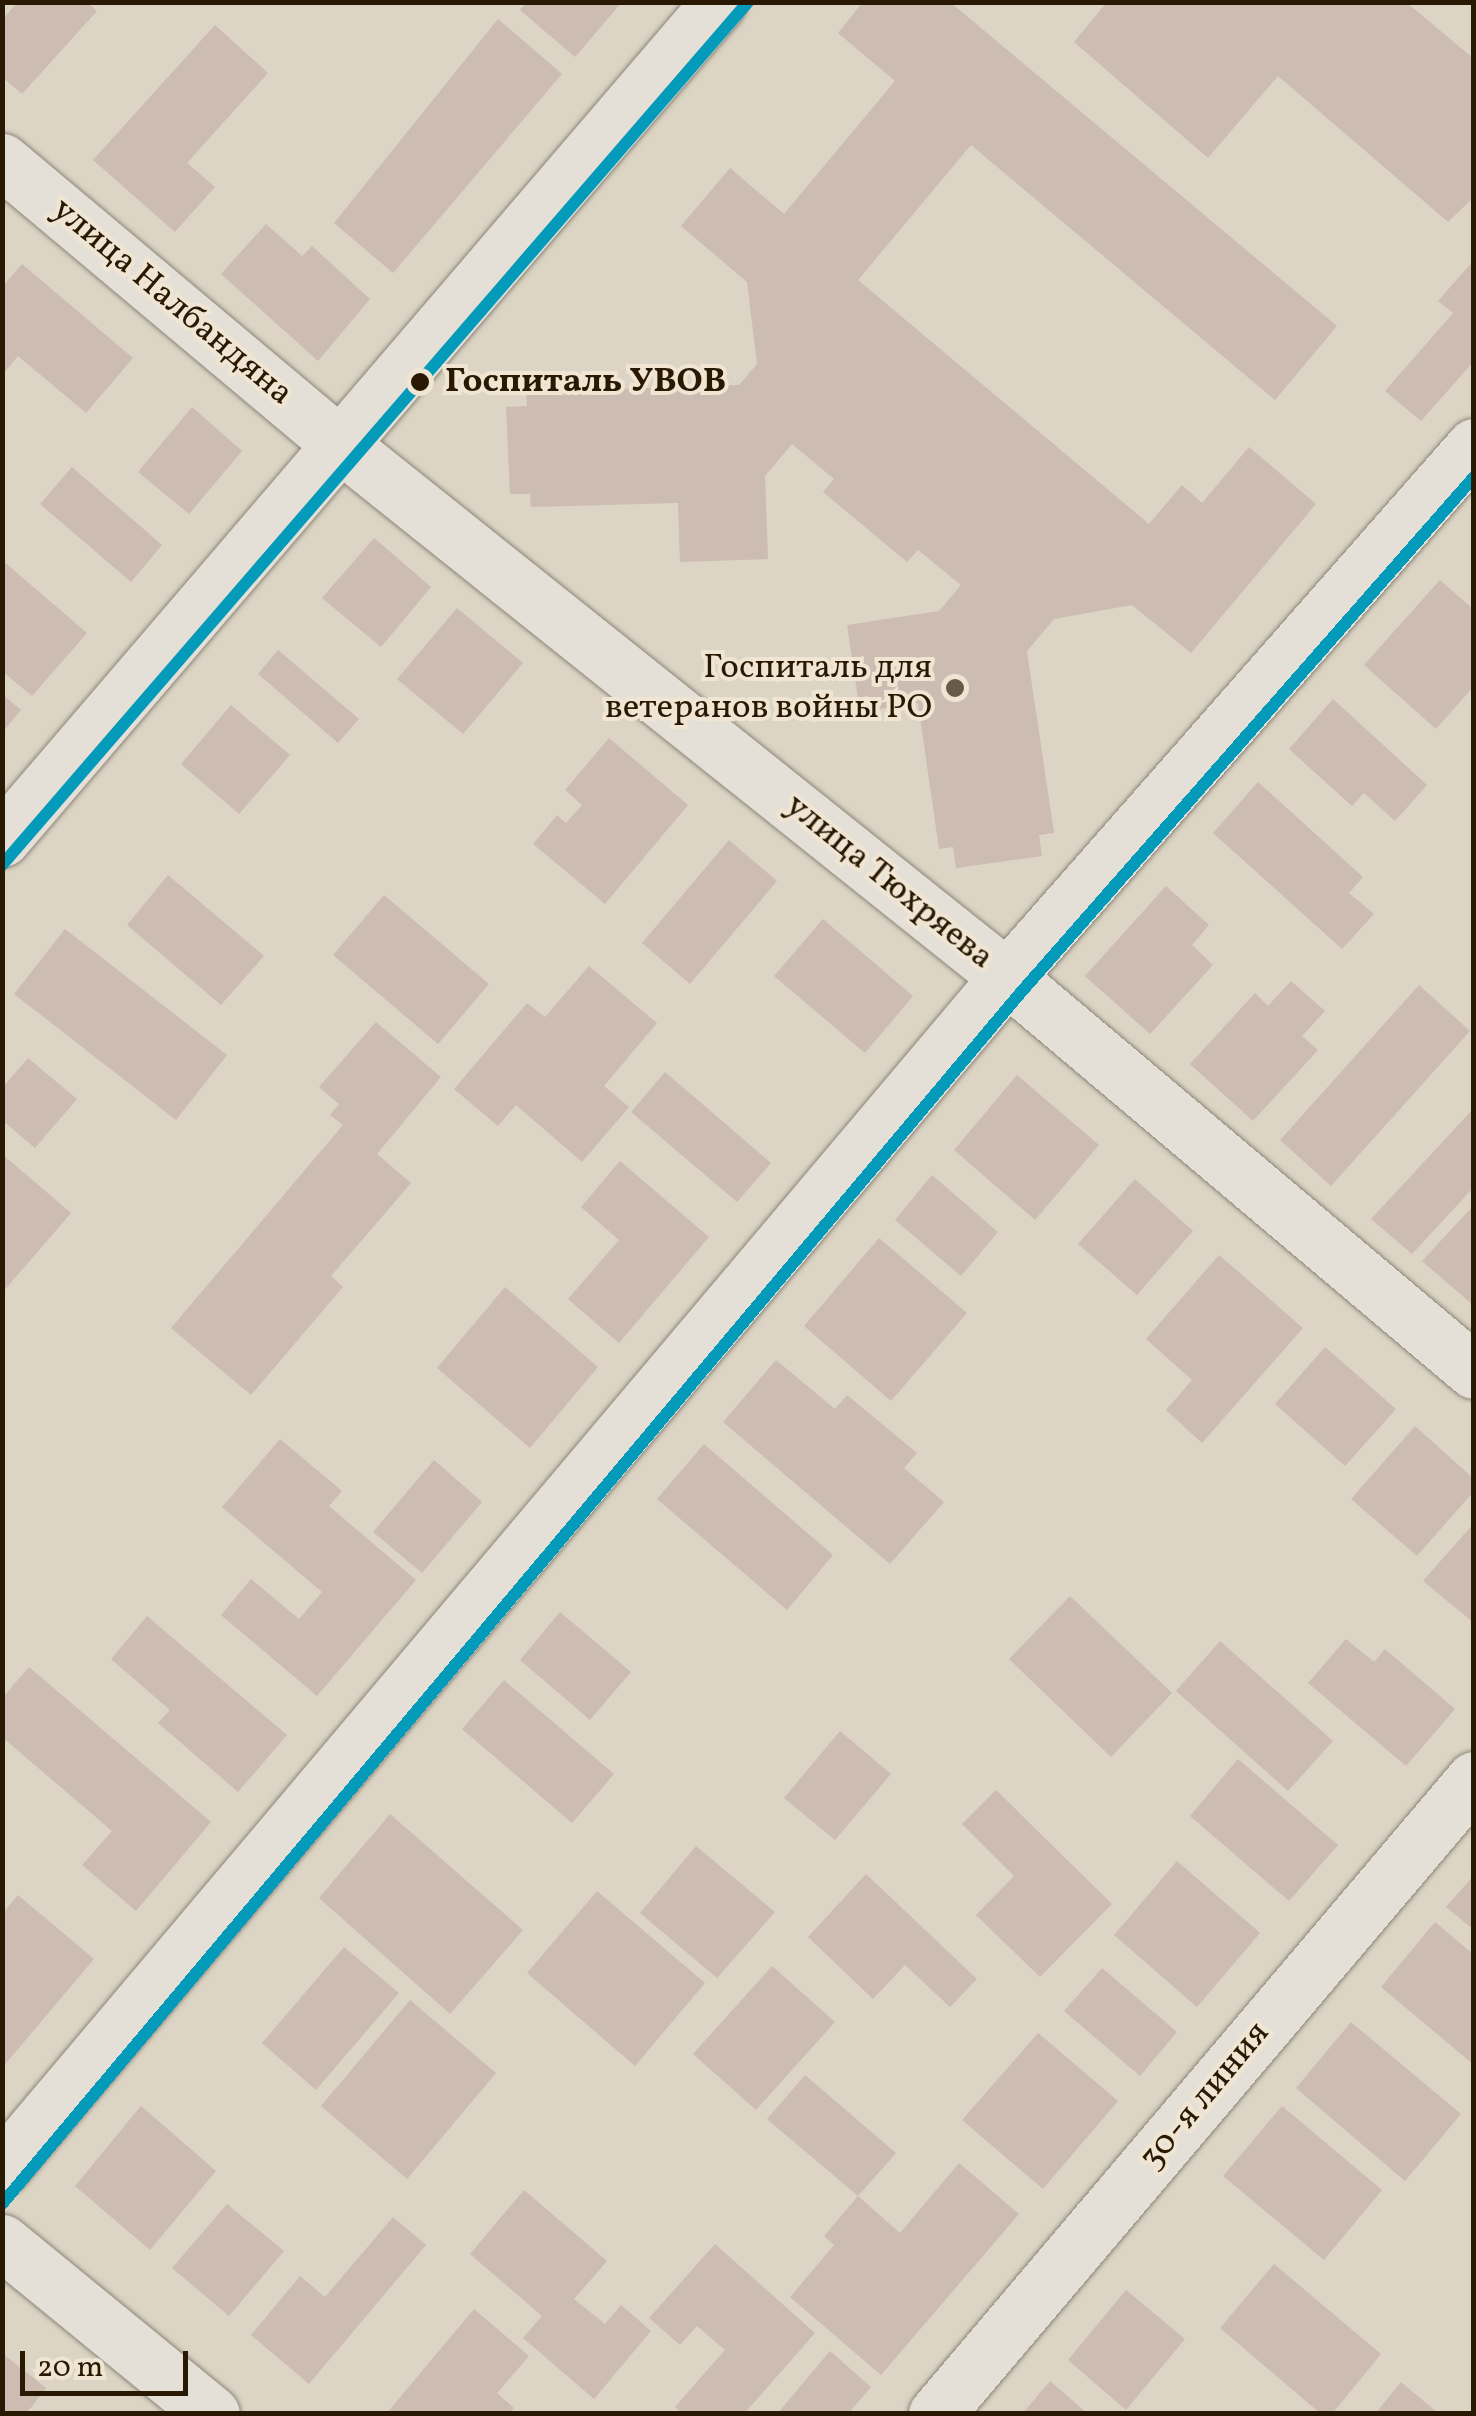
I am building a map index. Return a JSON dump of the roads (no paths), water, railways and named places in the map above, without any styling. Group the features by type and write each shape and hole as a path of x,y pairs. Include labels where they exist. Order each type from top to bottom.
{"street":[{"path":"2,839 719,2"},
{"name":"улица Налбандяна","path":"2,161 340,445"},
{"name":"улица Тюхряева","path":"340,445 1007,977 1474,1371"},
{"path":"2,2168 1007,977 1474,446"},
{"name":"30-я линия","path":"936,2414 1474,1779"},
{"path":"2,2242 212,2414"}],"place":[{"name":"Госпиталь УВОВ","path":"420,382"},
{"name":"Госпиталь для ветеранов войны РО","path":"955,688"}]}
